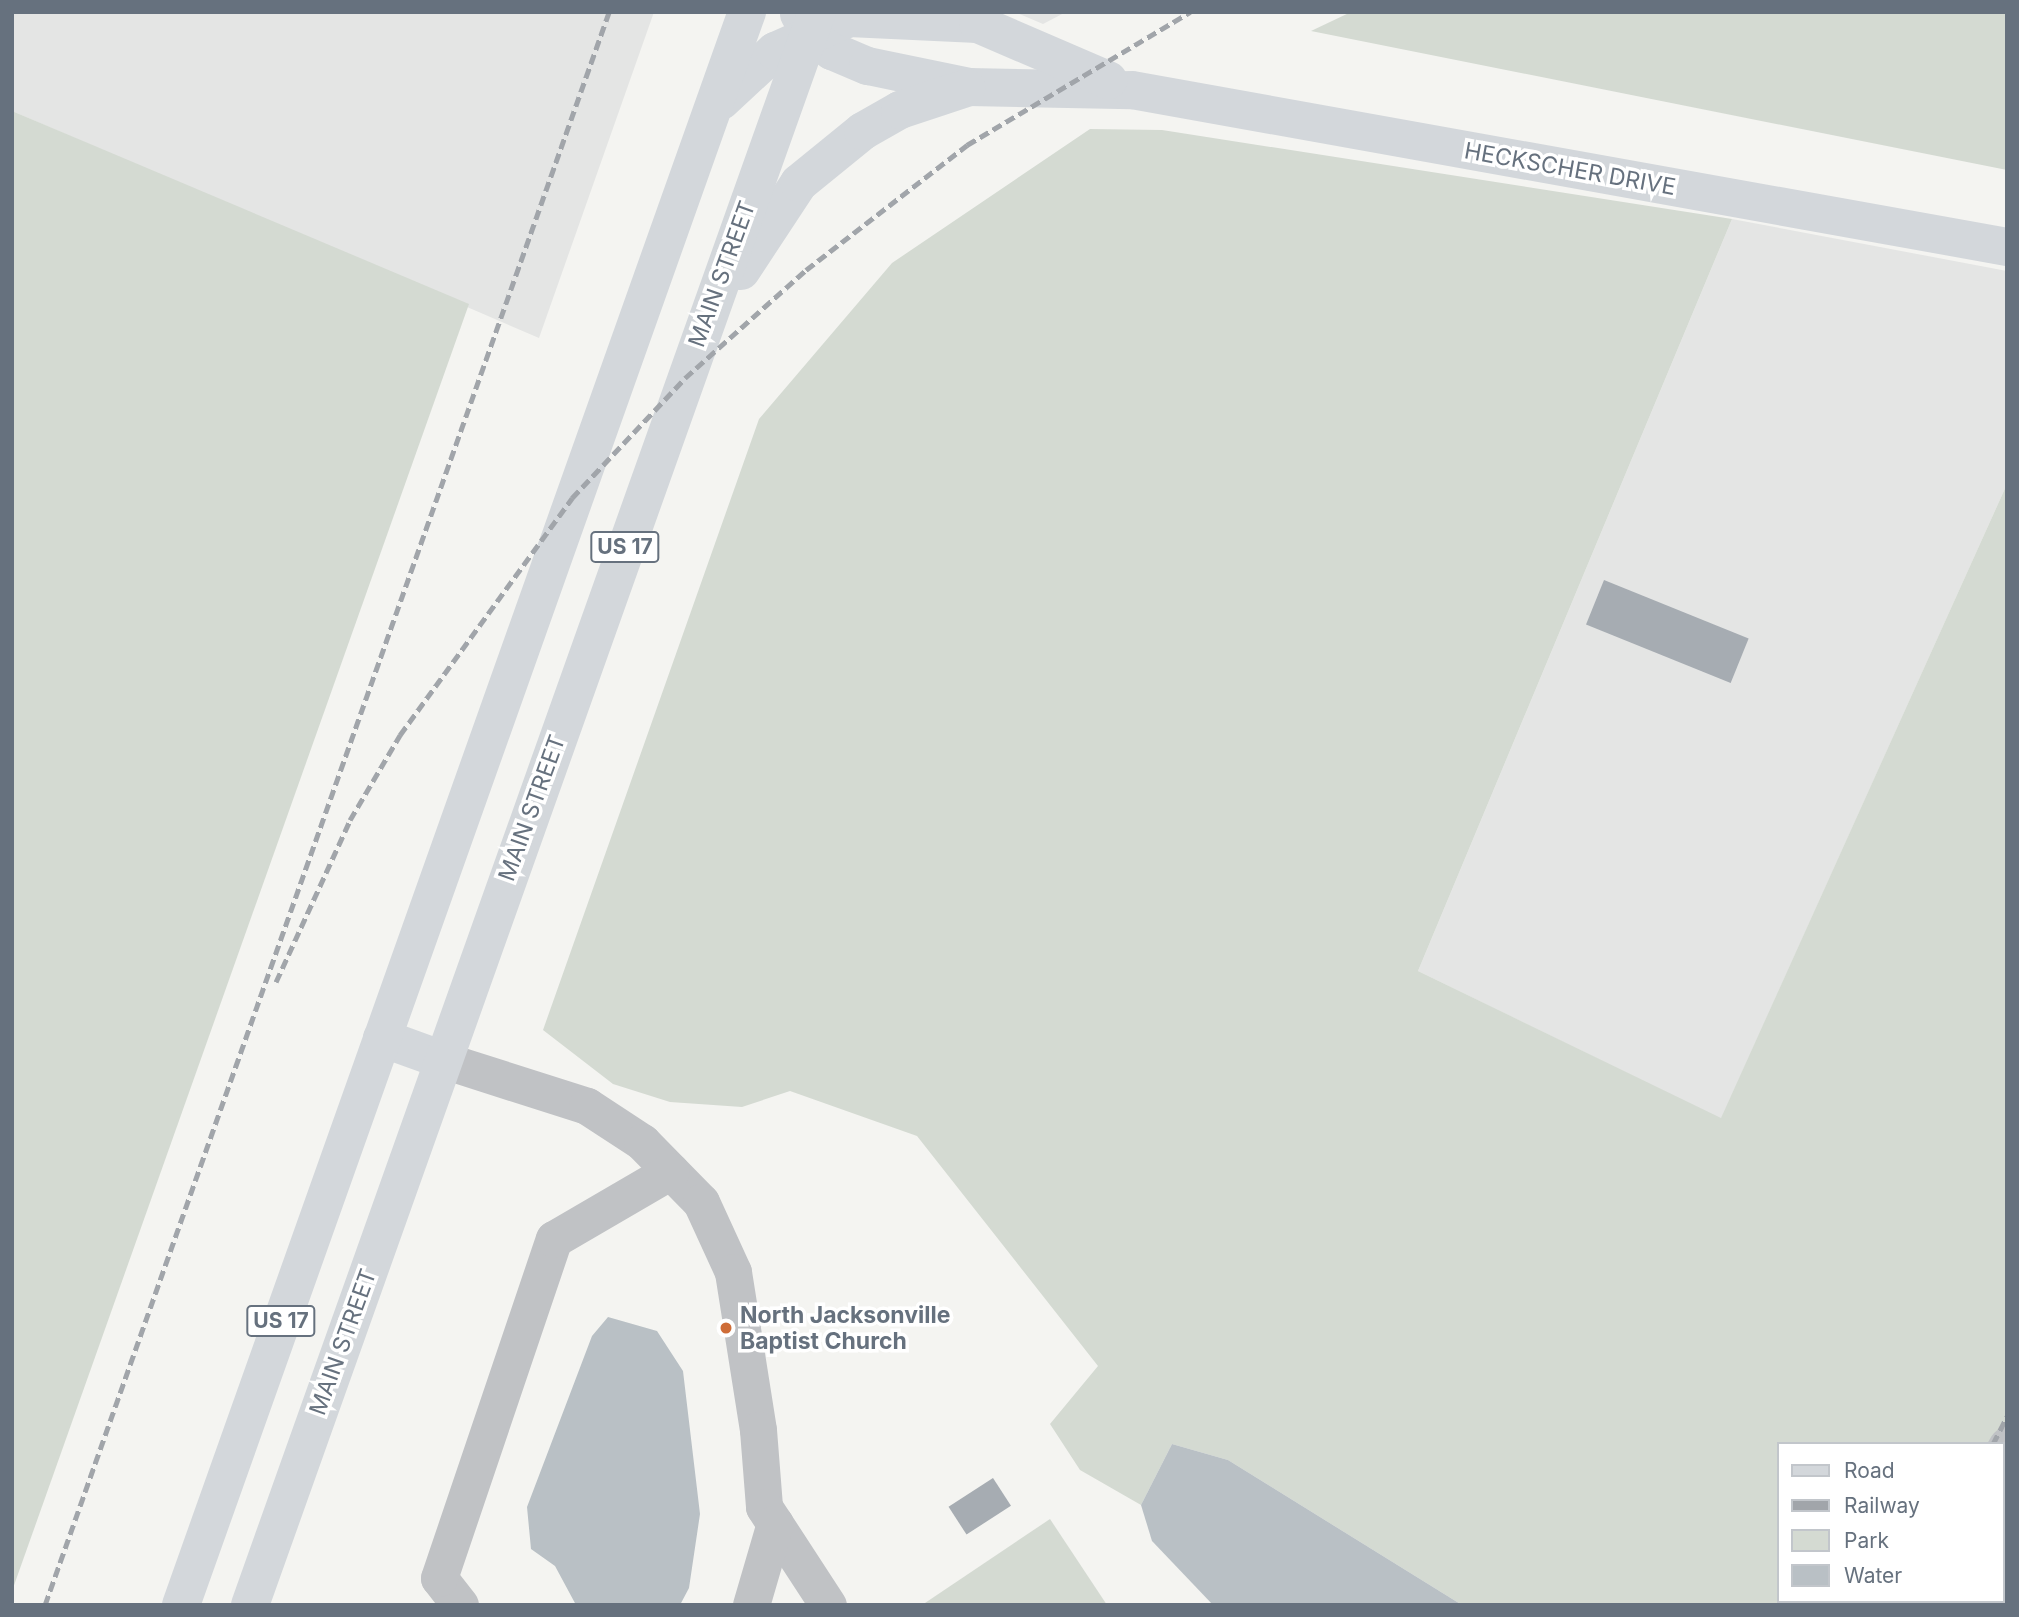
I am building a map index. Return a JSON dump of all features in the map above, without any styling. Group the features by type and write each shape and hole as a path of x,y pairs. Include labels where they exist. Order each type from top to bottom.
{"main road":[{"name":"US 17","path":"181,1605 747,12"},
{"name":"HECKSCHER DRIVE","path":"809,19 970,18 1132,90"},
{"path":"712,110 752,68 809,19"},
{"name":"HECKSCHER DRIVE","path":"809,19 832,51 868,66 969,87 1132,90 2007,247"},
{"name":"MAIN STREET","path":"250,1605 809,19"},
{"path":"700,334 799,183 863,131 900,110 969,87"},
{"path":"382,1038 443,1060"}],"lane":[{"path":"443,1060 587,1106 642,1142 701,1202 733,1272 758,1430 764,1507 828,1605"},
{"path":"460,1605 439,1578 554,1239 671,1171"},
{"path":"751,1605 775,1523"}],"shaded area":[{"path":"12,12 654,12 539,338 12,111"},
{"path":"1015,12 1066,12 1043,24"},
{"path":"1732,219 2007,271 2007,484 1721,1119 1418,971"}],"green space":[{"path":"1351,12 2007,12 2007,170 1311,31"},
{"path":"12,111 469,304 12,1591"},
{"path":"1090,129 1162,130 1732,219 1418,971 1721,1118 2007,484 2007,1605 1462,1605 1228,1460 1172,1444 1141,1505 1080,1470 1050,1424 1098,1366 917,1136 790,1091 742,1107 670,1102 613,1084 543,1030 759,419 892,263"},
{"path":"1050,1519 1107,1605 922,1605"}],"water":[{"path":"608,1317 657,1331 683,1371 700,1514 689,1588 680,1605 576,1605 555,1566 531,1549 527,1507 592,1336"},
{"path":"1172,1444 1228,1460 1462,1605 1213,1605 1152,1541 1141,1505"}],"building":[{"path":"1604,580 1749,638 1731,683 1586,625"},
{"path":"993,1478 1011,1506 967,1535 949,1507"}],"railway":[{"path":"45,1605 609,12"},
{"path":"276,982 350,820 400,735 572,498 685,378 806,270 967,145 1190,12"},
{"path":"1994,1442 2007,1416"}],"place":[{"name":"North Jacksonville Baptist Church","path":"726,1328"}]}
